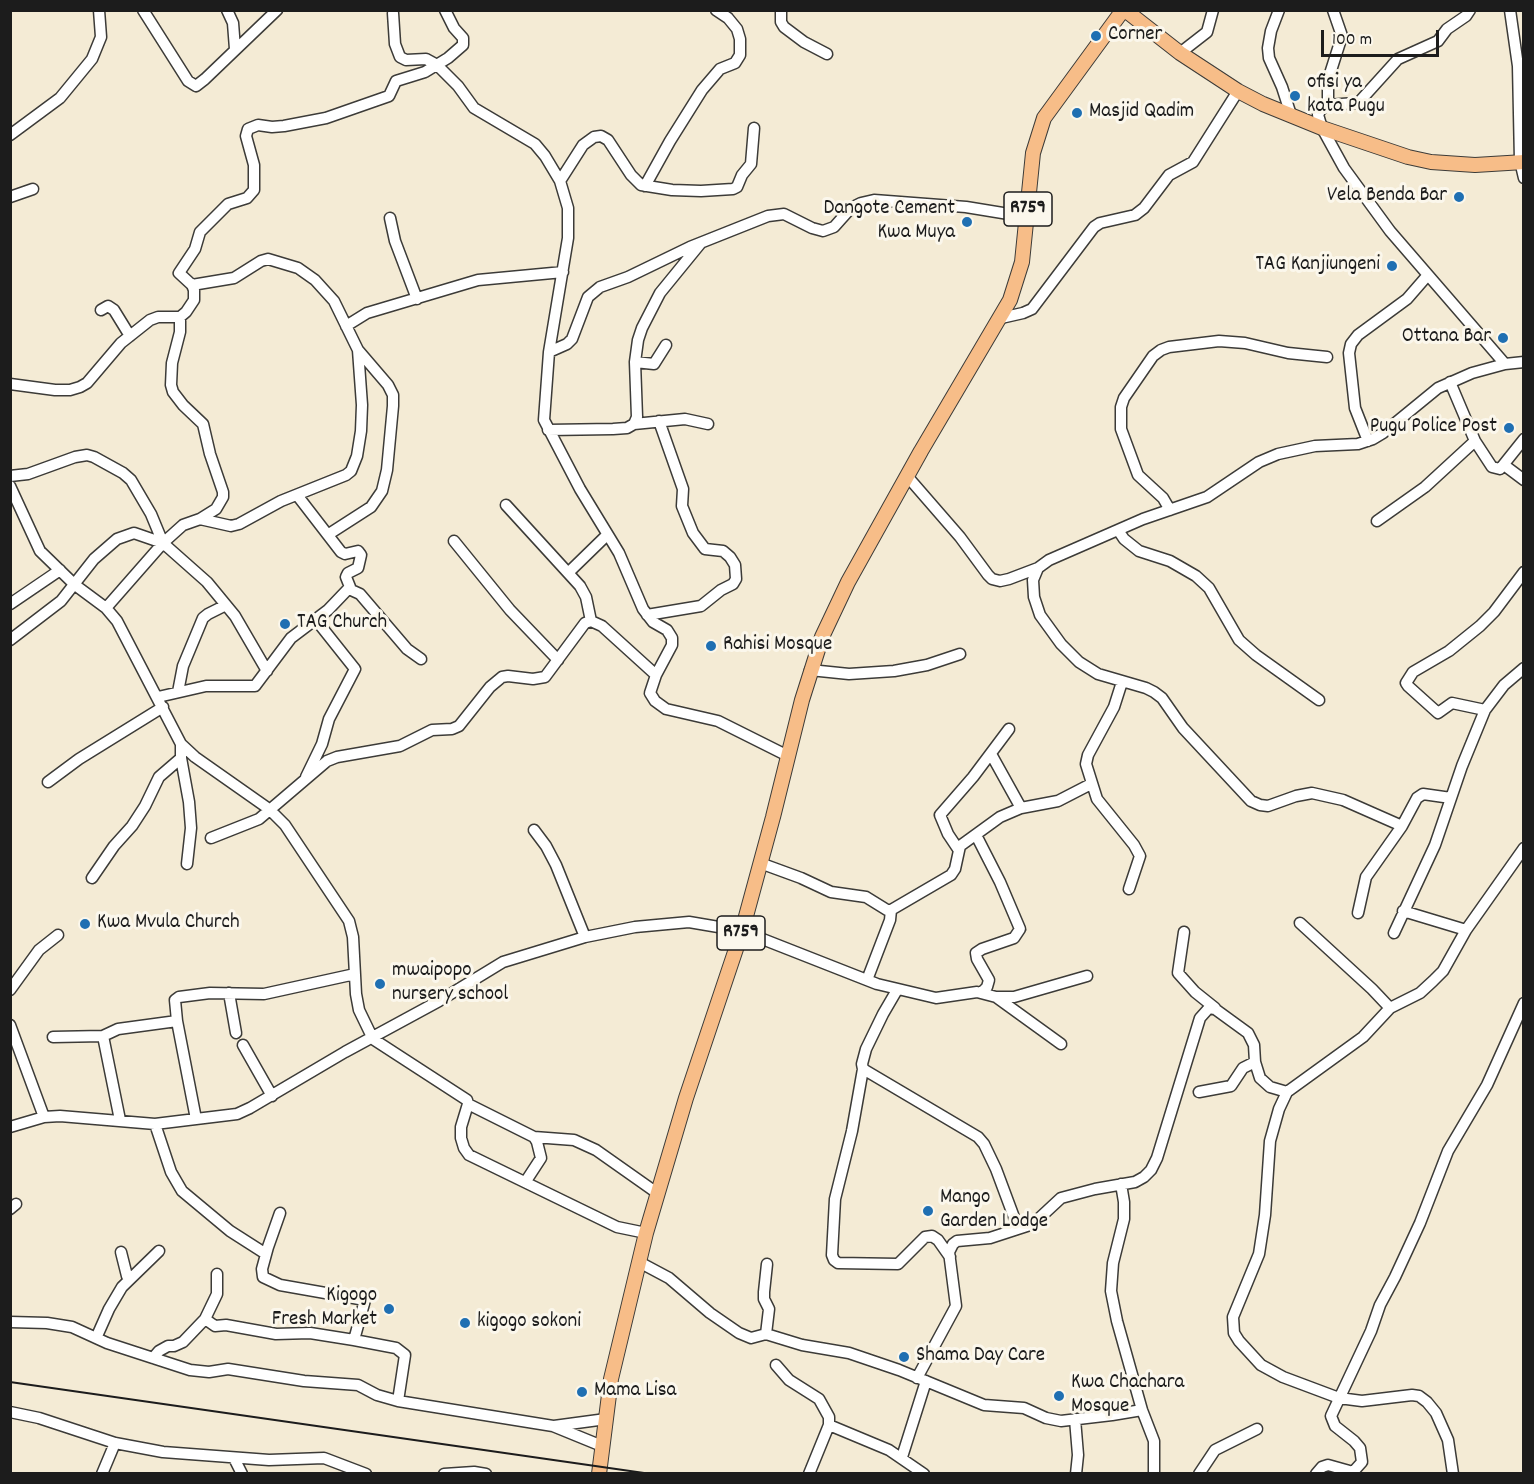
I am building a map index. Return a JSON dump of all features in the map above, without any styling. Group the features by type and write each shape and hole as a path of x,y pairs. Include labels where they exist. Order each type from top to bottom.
{"main road":[{"name":"R759","path":"599,1473 612,1379 646,1233 742,931 810,670 843,591 1010,300 1020,272 1028,217 1032,162 1039,129 1049,110 1124,10 1180,53 1238,91 1322,128 1408,157 1431,162 1475,165 1522,162"}],"street":[{"path":"10,135 60,98 92,59 101,37 99,10"},
{"path":"143,10 193,85 196,86 277,10"},
{"path":"227,10 234,23 235,49"},
{"path":"10,384 55,390 80,387 130,336 150,320 158,317 180,317 186,312 194,300 192,285 179,273 195,249 200,232 228,204 248,198 254,190 254,165 246,136 248,129 258,125 284,126 326,118 389,96 396,81 437,65 464,43 445,10"},
{"path":"645,186 702,90 720,69 735,63 740,55 740,39 737,29 728,18 716,10"},
{"path":"781,10 781,22 784,27 804,42 827,54"},
{"path":"1180,53 1207,32 1213,10"},
{"path":"1280,10 1271,31 1269,58 1292,116"},
{"path":"1328,105 1328,80 1342,36 1333,10"},
{"path":"1470,10 1466,16 1447,29 1438,41 1398,59 1360,101 1328,105 1321,109 1319,114 1322,128 1344,168 1390,231 1505,364"},
{"path":"1513,11 1524,178"},
{"path":"393,13 394,44 400,57 406,60 426,59 437,65 458,86 474,108 535,144 560,181 568,208 569,222 549,352 544,420 619,553 647,615 658,626 667,630 672,638 672,645 656,675 650,693 655,701 666,709 718,721 788,756"},
{"path":"1001,318 1032,309 1094,227 1140,212 1169,175 1193,162 1238,91"},
{"path":"560,181 583,145 594,137 601,136 612,146 634,179 645,186 701,191 735,188 751,164 754,128"},
{"path":"10,197 33,189"},
{"path":"549,352 567,344 572,339 585,302 595,290 702,242 775,214 790,217 820,231 834,227 851,208 874,200 966,207 1028,217"},
{"path":"390,218 403,265 417,299"},
{"path":"634,424 637,417 635,362 638,339 651,308 666,285 702,242"},
{"path":"192,285 234,278 268,259 298,268 326,291 334,301 358,350 388,385 393,395 387,470 382,491 378,500 370,507 329,534"},
{"path":"346,327 367,314 478,280 563,272"},
{"path":"1368,441 1355,408 1349,353 1351,344 1358,335 1407,299 1427,276"},
{"path":"101,310 108,306 114,310 130,336"},
{"path":"106,608 163,543 183,525 200,519 216,509 223,497 203,424 183,405 173,392 171,385 172,363 180,332 180,317"},
{"path":"1170,510 1163,498 1138,476 1121,429 1124,398 1153,356 1169,347 1219,341 1245,343 1288,353 1327,357"},
{"path":"635,362 654,364 666,345"},
{"path":"200,519 231,526 346,475 355,464 361,431 362,405 358,350"},
{"path":"908,476 960,537 988,575 1000,581 1038,568 1049,560 1118,530 1207,497 1259,462 1278,454 1316,446 1358,444 1368,441 1383,434 1423,398 1449,382 1505,364 1524,362"},
{"path":"1449,382 1475,441 1492,467 1500,469 1524,439"},
{"path":"548,430 627,428 634,424 685,419 708,424"},
{"path":"647,615 701,606 721,590 733,584 736,579 735,566 730,557 723,551 705,549 693,533 682,506 683,489 659,421"},
{"path":"1377,521 1425,487 1475,441"},
{"path":"10,476 28,474 75,457 87,455 94,457 131,480 151,514 163,543"},
{"path":"1504,465 1524,480"},
{"path":"10,486 36,545 75,585 106,608 117,621 181,744 195,758 269,809 285,825 349,921 353,937 360,1010 373,1039 460,1094 468,1104 534,1137 574,1140 596,1150 657,1193"},
{"path":"48,782 178,692 206,686 251,687 258,683 291,638 349,589 350,585 346,576 360,566 361,555 358,551 345,554 341,552 297,495"},
{"path":"506,505 569,572 586,597 591,621"},
{"path":"1118,530 1124,539 1140,551 1170,561 1196,576 1209,588 1239,640 1319,700"},
{"path":"10,640 61,601 94,559 117,539 135,533 163,543 199,574 226,605 267,671"},
{"path":"569,572 608,535"},
{"path":"454,541 510,610 558,660"},
{"path":"1038,568 1034,580 1034,597 1040,615 1079,662 1098,674 1146,688 1162,698 1183,728 1251,801 1268,806 1312,793 1342,800 1402,826"},
{"path":"10,604 60,570"},
{"path":"1485,710 1452,703 1438,713 1406,682 1413,672 1449,651 1480,626 1494,612 1524,572"},
{"path":"349,589 360,594 407,649 421,659"},
{"path":"178,692 183,666 203,618 226,605"},
{"path":"304,782 322,744 329,719 355,669 315,620"},
{"path":"591,621 602,626 656,675"},
{"path":"211,838 258,819 327,761 336,757 400,746 432,730 452,729 459,726 496,681 508,676 533,679 545,677 581,626 591,621"},
{"path":"810,670 849,674 894,671 927,665 960,654"},
{"path":"1394,933 1435,845 1485,710 1504,685 1524,668"},
{"path":"1122,682 1108,721 1088,755 1086,764 1091,784 1101,806 1134,844 1140,856 1130,889"},
{"path":"958,849 941,821 940,815 1009,729"},
{"path":"181,744 191,828 187,864"},
{"path":"991,754 1021,808"},
{"path":"92,878 114,846 132,826 159,777 181,758"},
{"path":"760,863 831,892 866,897 887,910 891,910 951,875 956,869 958,849 963,843 1000,817 1021,808 1058,801 1091,784"},
{"path":"1358,913 1366,877 1402,826 1420,795 1430,794 1451,798"},
{"path":"534,830 556,865 585,937"},
{"path":"976,835 1000,882 1020,929 1014,938 976,953 989,980 989,984 982,992"},
{"path":"1453,1473 1445,1434 1436,1413 1427,1402 1412,1395 1362,1401 1339,1398 1289,1379 1261,1365 1239,1341 1232,1326 1235,1309 1259,1254 1265,1215 1270,1141 1279,1109 1287,1092 1363,1037 1390,1008 1420,993 1443,971 1466,930 1524,848"},
{"path":"867,980 890,920 891,910"},
{"path":"1403,911 1466,930"},
{"path":"10,1127 44,1117 155,1124 237,1114 272,1096 345,1052 373,1039 503,962 585,937 670,923 708,924 742,931 897,990 936,998 982,992 996,997 1061,1044"},
{"path":"1300,923 1390,1008"},
{"path":"1184,932 1178,973 1195,992 1248,1033 1254,1045 1257,1072 1264,1083 1287,1092"},
{"path":"12,982 39,950 58,935"},
{"path":"196,1119 177,1021 176,998 210,993 280,992 355,974"},
{"path":"996,997 1014,997 1086,976"},
{"path":"897,990 866,1049 862,1064 852,1131 836,1199 832,1255 838,1263 898,1264 925,1237 932,1236 938,1240 950,1258"},
{"path":"229,993 236,1033"},
{"path":"1316,1473 1328,1465 1353,1472 1362,1462 1360,1448 1331,1421 1330,1416 1371,1331 1380,1305 1416,1233 1448,1151 1484,1092 1524,1003"},
{"path":"902,1457 922,1380 956,1306 950,1258 952,1244 957,1241 990,1238 1033,1224 1061,1198 1135,1182 1144,1177 1151,1170 1160,1148 1200,1018 1209,1008 1215,1009"},
{"path":"53,1037 103,1036 118,1029 177,1021"},
{"path":"10,1025 44,1117"},
{"path":"103,1036 120,1120"},
{"path":"243,1045 272,1096"},
{"path":"1199,1092 1231,1086 1243,1068 1255,1062"},
{"path":"863,1069 978,1137 996,1169 1018,1228"},
{"path":"468,1104 461,1127 461,1138 469,1155 617,1227 646,1233"},
{"path":"155,1124 171,1172 182,1191 223,1226 266,1254"},
{"path":"526,1181 541,1158 534,1137"},
{"path":"1121,1184 1124,1219 1113,1263 1111,1291 1142,1410 1154,1441 1154,1473"},
{"path":"280,1213 266,1254 263,1277 286,1286 365,1300 354,1340"},
{"path":"97,1336 115,1298 130,1279 159,1251"},
{"path":"121,1252 127,1276 130,1279"},
{"path":"639,1262 669,1278 710,1313 739,1333 751,1338 766,1334 802,1345 849,1353 984,1405 1024,1408 1046,1418 1061,1421 1142,1410"},
{"path":"766,1334 769,1308 764,1299 767,1264"},
{"path":"153,1358 168,1346 183,1342 205,1319 217,1294 217,1274"},
{"path":"205,1319 215,1326 226,1325 276,1334 303,1333 396,1348 405,1355 398,1401"},
{"path":"10,1322 47,1323 72,1327 97,1336 107,1343 190,1370 209,1372 228,1369 304,1381 358,1385 377,1395 398,1401 553,1426 602,1446"},
{"path":"776,1365 789,1380 819,1399 828,1414 829,1425 809,1473"},
{"path":"10,1412 39,1418 115,1443 164,1452 269,1460 324,1458 366,1473"},
{"path":"553,1426 606,1419"},
{"path":"1075,1419 1078,1455 1076,1473"},
{"path":"829,1425 890,1450 924,1473"},
{"path":"1199,1473 1215,1450 1257,1429"},
{"path":"102,1473 115,1443"},
{"path":"234,1458 242,1473"},
{"path":"444,1473 478,1473"}],"railway":[{"path":"10,1382 651,1474"}],"place":[{"name":"Corner","path":"1096,36"},
{"name":"ofisi ya kata Pugu","path":"1295,96"},
{"name":"Masjid Qadim","path":"1077,113"},
{"name":"Vela Benda Bar","path":"1459,197"},
{"name":"Dangote Cement Kwa Muya","path":"967,222"},
{"name":"TAG Kanjiungeni","path":"1392,266"},
{"name":"Ottana Bar","path":"1503,338"},
{"name":"Pugu Police Post","path":"1509,428"},
{"name":"TAG Church","path":"285,624"},
{"name":"Rahisi Mosque","path":"711,646"},
{"name":"Kwa Mvula Church","path":"85,924"},
{"name":"mwaipopo nursery school","path":"380,984"},
{"name":"Mango Garden Lodge","path":"928,1211"},
{"name":"Kigogo Fresh Market","path":"389,1309"},
{"name":"kigogo sokoni","path":"465,1323"},
{"name":"Shama Day Care","path":"904,1357"},
{"name":"Mama Lisa","path":"582,1392"},
{"name":"Kwa Chachara Mosque","path":"1059,1396"}]}
